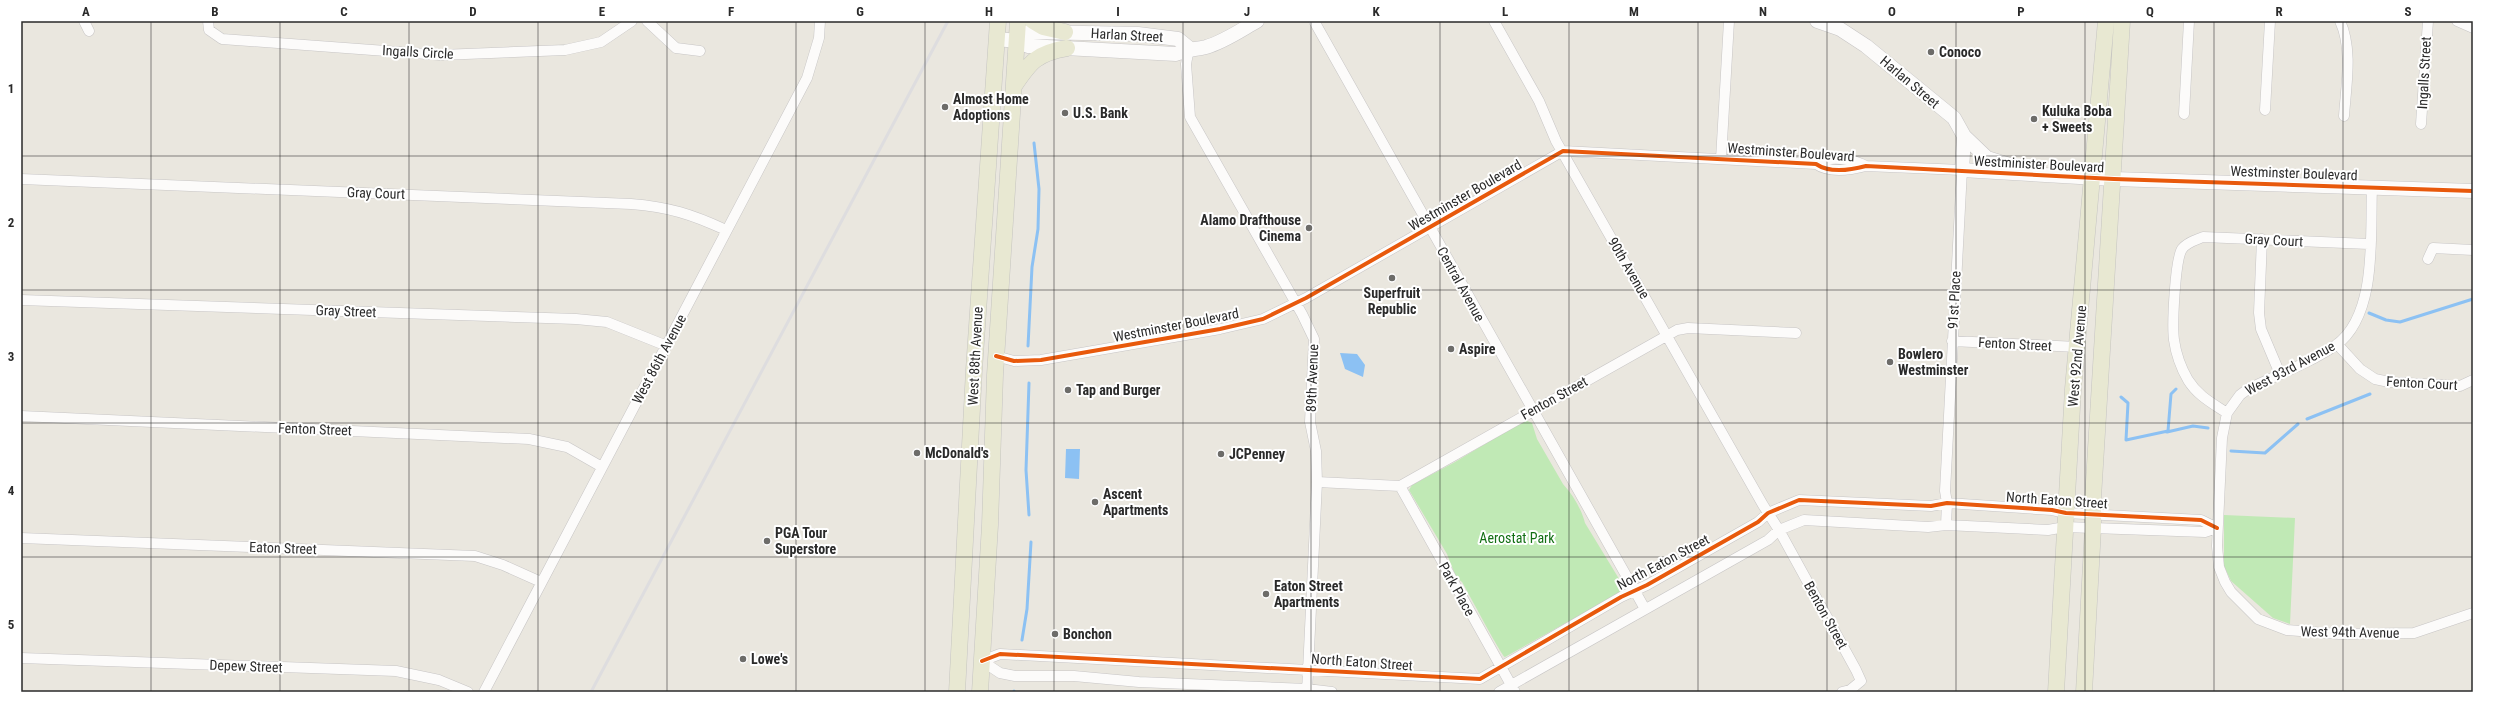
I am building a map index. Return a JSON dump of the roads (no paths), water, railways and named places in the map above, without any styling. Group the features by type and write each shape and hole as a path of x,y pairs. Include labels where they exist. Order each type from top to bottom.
{"main road":[{"name":"West 88th Avenue","path":"958,692 974,370 998,21"},
{"name":"West 88th Avenue","path":"980,692 996,356 1018,21"},
{"path":"1033,21 1044,27 1065,32"},
{"name":"West 92nd Avenue","path":"2056,692 2065,520 2077,347 2106,21"},
{"name":"West 92nd Avenue","path":"2084,692 2094,521 2093,498 2114,179 2122,21"},
{"path":"1013,88 1031,62 1048,51 1067,48"}],"street":[{"path":"84,21 89,31"},
{"name":"Ingalls Circle","path":"208,21 209,30 222,39 440,55 576,49 601,42 632,21"},
{"path":"647,21 676,48 700,51"},
{"name":"West 86th Avenue","path":"484,692 807,78 819,38 820,21"},
{"name":"Harlan Street","path":"997,40 1017,41 1028,46 1176,54 1188,48 1205,47 1257,21"},
{"name":"Central Avenue","path":"1314,21 1428,226 1645,609"},
{"name":"90th Avenue","path":"1494,21 1539,101 1563,151 1779,530"},
{"path":"1721,159 1729,21"},
{"name":"Harlan Street","path":"1818,21 1840,29 1887,61 1954,118 1964,136 1987,158 2039,174"},
{"path":"2184,114 2189,21"},
{"path":"2264,110 2270,21"},
{"path":"2340,21 2344,31 2347,63 2344,116"},
{"name":"Ingalls Street","path":"2421,124 2428,21"},
{"path":"2457,21 2473,28"},
{"name":"Harlan Street","path":"1017,41 1028,32 1065,32 1156,36 1178,39 1188,48"},
{"path":"1084,49 1106,44 1138,46 1156,36"},
{"name":"89th Avenue","path":"1188,48 1186,64 1190,117 1296,303 1314,339 1310,422 1316,451 1317,482 1307,690"},
{"path":"1962,170 1964,136"},
{"name":"Westminster Boulevard","path":"996,356 1014,361 1041,360 1142,343 1263,319 1296,303 1428,226 1563,151 1816,164 1822,160 1856,160 1866,166 1962,170"},
{"name":"Westminister Boulevard","path":"1962,170 2114,179"},
{"name":"91st Place","path":"1946,525 1947,503 1944,493 1962,170"},
{"name":"Gray Court","path":"21,179 631,204 665,207 696,216 726,230"},
{"name":"Westminster Boulevard","path":"2114,179 2372,186 2473,191"},
{"name":"West 93rd Avenue","path":"2217,528 2222,438 2227,413 2240,394 2337,344 2353,325 2364,306 2367,286 2372,186"},
{"name":"Gray Court","path":"2227,413 2200,396 2188,380 2179,361 2174,339 2177,264 2183,248 2192,241 2203,237 2369,244"},
{"path":"2262,239 2259,313 2261,329 2280,374"},
{"path":"2428,259 2433,248 2473,250"},
{"name":"Gray Street","path":"21,300 576,319 607,322 667,346"},
{"name":"Fenton Street","path":"1400,486 1667,335 1688,328 1796,333"},
{"name":"Fenton Street","path":"1952,341 2077,347"},
{"name":"Fenton Court","path":"2337,344 2360,370 2375,379 2389,382 2460,386 2473,380"},
{"name":"Fenton Street","path":"21,416 529,439 567,447 602,467"},
{"path":"1317,482 1400,486"},
{"name":"Park Place","path":"1400,486 1513,688"},
{"name":"North Eaton Street","path":"982,661 1000,654 1308,669 1474,679 1484,677 1635,590 1758,522 1768,513 1793,502 1807,500 1929,506 1947,503 2052,510 2065,520 2094,521"},
{"name":"North Eaton Street","path":"1499,692 1513,688 1645,609 1768,540 1779,530 1804,520 1930,527 1946,525 2048,530 2065,520 2201,520 2217,528"},
{"name":"West 94th Avenue","path":"2217,528 2219,567 2231,592 2258,619 2287,630 2329,633 2414,633 2473,613"},
{"name":"Benton Street","path":"1779,530 1861,681 1842,692"},
{"name":"Eaton Street","path":"21,538 475,556 503,565 541,582"},
{"name":"Depew Street","path":"21,658 396,671 439,680 468,692"},
{"path":"982,661 1000,673 1015,676 1074,676 1332,692"}],"water":[{"path":"1340,353 1357,354 1365,365 1363,377 1345,369"},
{"name":"Ascent Apartments","path":"1066,449 1080,449 1079,479 1065,478"}],"waterway":[{"path":"1028,346 1032,267 1038,229 1039,189 1034,143"},
{"path":"2369,313 2386,320 2400,322 2473,299"},
{"path":"1029,383 1026,470 1029,515"},
{"path":"2121,397 2128,403 2126,440 2168,431 2171,394 2176,389"},
{"path":"2307,419 2370,394"},
{"path":"2231,451 2265,453 2298,424"},
{"path":"2167,432 2193,426 2208,428"},
{"path":"1022,640 1027,609 1031,542"}],"railway":[{"path":"591,692 948,21"}],"place":[{"name":"Conoco","path":"1931,52"},
{"name":"Almost Home Adoptions","path":"945,107"},
{"name":"U.S. Bank","path":"1065,113"},
{"name":"Kuluka Boba + Sweets","path":"2034,119"},
{"name":"Alamo Drafthouse Cinema","path":"1309,228"},
{"name":"Superfruit Republic","path":"1392,278"},
{"name":"Aspire","path":"1451,349"},
{"name":"Bowlero Westminster","path":"1890,362"},
{"name":"Tap and Burger","path":"1068,390"},
{"name":"McDonald's","path":"917,453"},
{"name":"JCPenney","path":"1221,454"},
{"name":"Ascent Apartments","path":"1095,502"},
{"name":"PGA Tour Superstore","path":"767,541"},
{"name":"Eaton Street Apartments","path":"1266,594"},
{"name":"Bonchon","path":"1055,634"},
{"name":"Lowe's","path":"743,659"}],"park label":[{"name":"Aerostat Park","path":"1517,538"}]}
